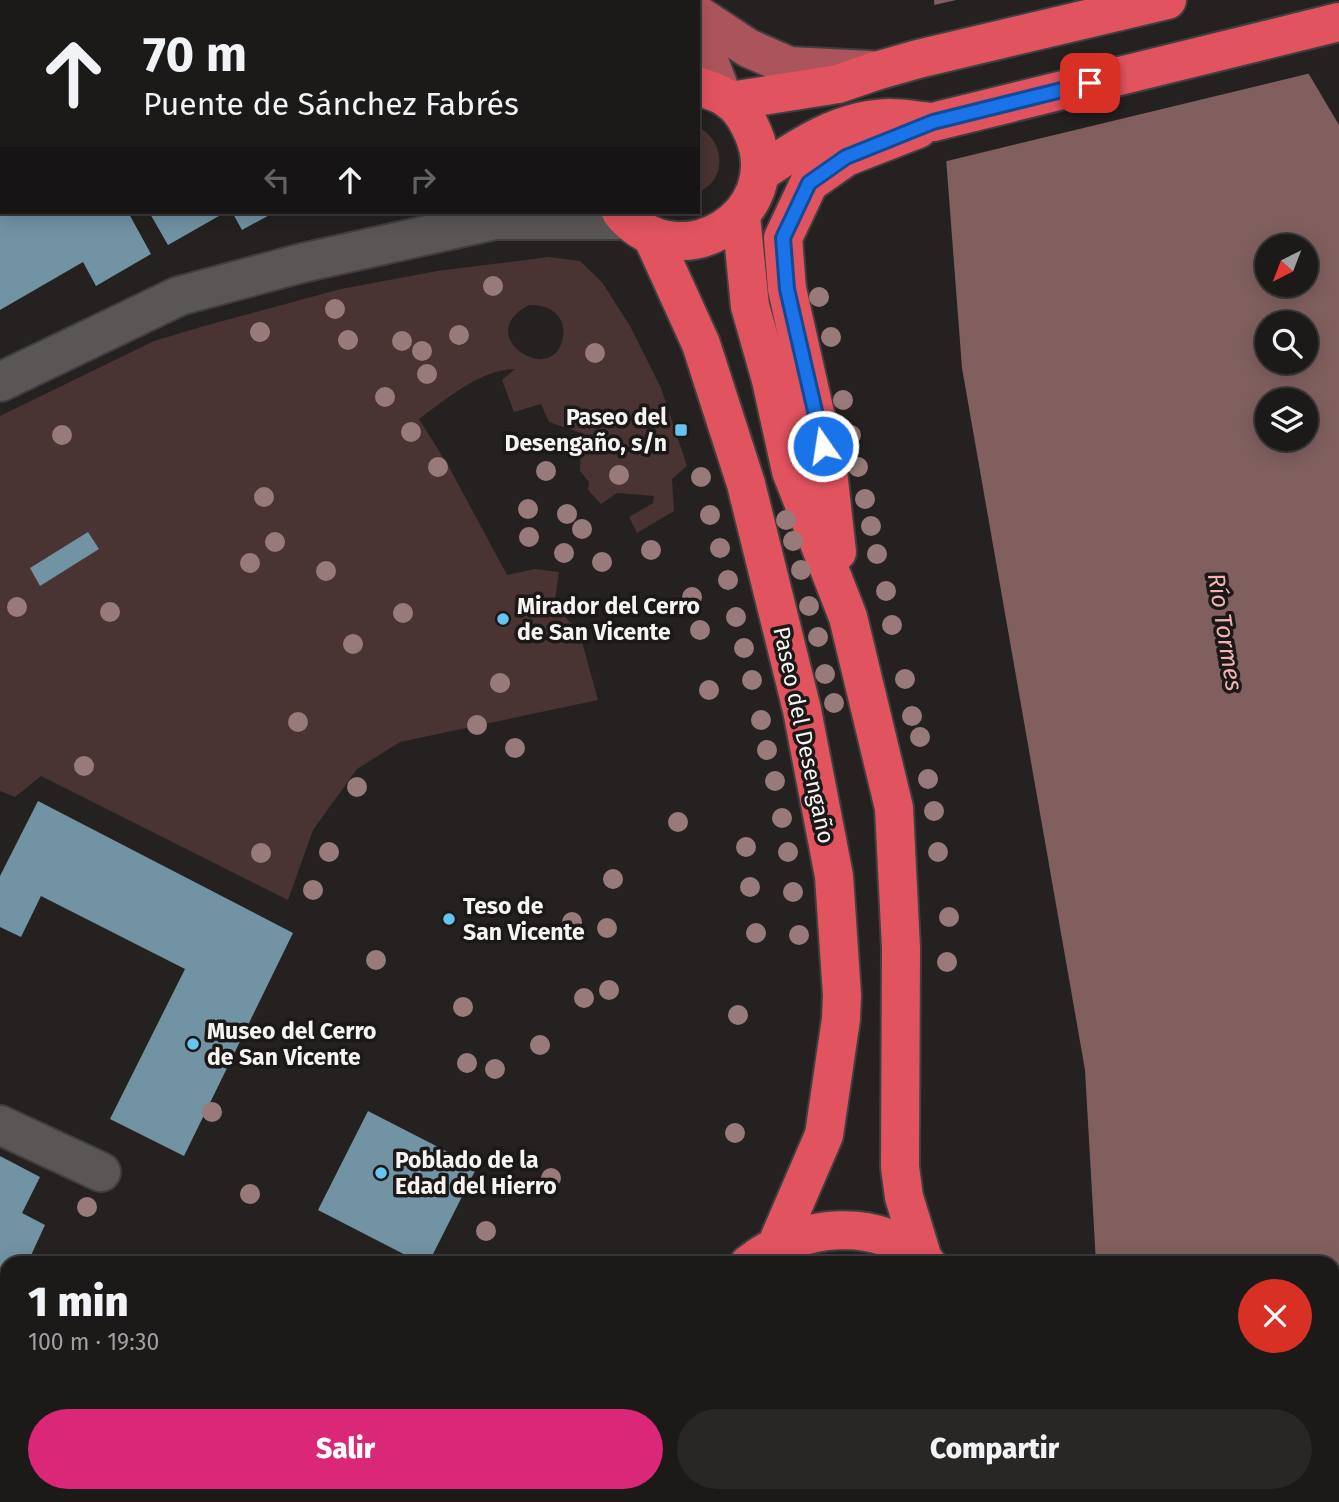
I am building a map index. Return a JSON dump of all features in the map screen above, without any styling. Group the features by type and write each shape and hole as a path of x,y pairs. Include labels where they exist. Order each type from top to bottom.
{"highway":[{"path":"717,94 820,88 881,69 1167,0"},
{"path":"923,1256 904,1197 900,1167 901,948 894,808 841,594 828,471 787,289 783,238 809,183 846,157 912,125 1339,22"},
{"path":"633,223 675,241 699,240 722,231 741,216 753,196 760,173 759,146 748,121 717,94"},
{"path":"760,173 804,143 845,125 887,118 912,125"},
{"path":"741,216 750,306 771,380 791,471 841,594"},
{"name":"Paseo del Desengaño","path":"633,223 701,344 746,484 802,709 835,876 842,995 839,1044 827,1122 824,1135 763,1254"},
{"path":"763,1254 798,1236 819,1231 863,1231 885,1237 918,1256"}],"main road":[{"path":"700,16 748,48 789,66 881,69"},
{"path":"700,39 717,94"}],"street":[{"path":"0,382 179,296 302,263 502,216 633,223"},
{"path":"0,1125 101,1172"}],"shaded area":[{"path":"700,128 714,141 718,150 718,170 708,187 700,191"},
{"path":"549,257 580,261 602,282 630,326 661,388 687,466 672,479 674,511 637,533 629,517 653,503 654,496 617,493 601,504 588,490 589,482 580,471 581,433 549,422 541,404 514,412 502,380 515,369 489,374 476,380 419,419 449,467 507,575 535,569 559,572 554,606 579,631 598,700 400,742 357,769 313,830 288,900 41,776 15,797 0,791 0,416 154,341 341,289 437,271","holes":["529,305 555,312 562,323 563,337 557,352 546,359 533,358 520,352 511,342 508,330 513,317"]}],"water":[{"name":"Río Tormes","path":"934,0 1265,0 1339,125 1339,1256 1096,1256 1085,1070 962,368"}],"pier":[{"path":"956,0 1268,0 1311,73 943,162 930,6"}],"building":[{"path":"0,214 129,214 151,254 96,286 83,262 0,310"},
{"path":"150,214 222,214 168,245"},
{"path":"233,214 271,214 242,230"},
{"path":"88,532 99,549 40,586 30,568"},
{"name":"Museo del Cerro de San Vicente","path":"38,801 293,933 184,1156 110,1119 185,969 41,896 21,937 0,927 0,876"},
{"path":"368,1111 477,1167 432,1256 407,1256 318,1210"},
{"path":"0,1156 40,1177 22,1213 45,1225 31,1256 0,1256"}],"place":[{"name":"Paseo del Desengaño, s/n","path":"681,430"},
{"name":"Mirador del Cerro de San Vicente","path":"503,619"},
{"name":"Teso de San Vicente","path":"449,919"},
{"name":"Museo del Cerro de San Vicente","path":"193,1044"},
{"name":"Poblado de la Edad del Hierro","path":"381,1173"}],"route":[{"path":"823,446 787,289 783,238 809,183 846,157 933,122 1090,83"}]}
